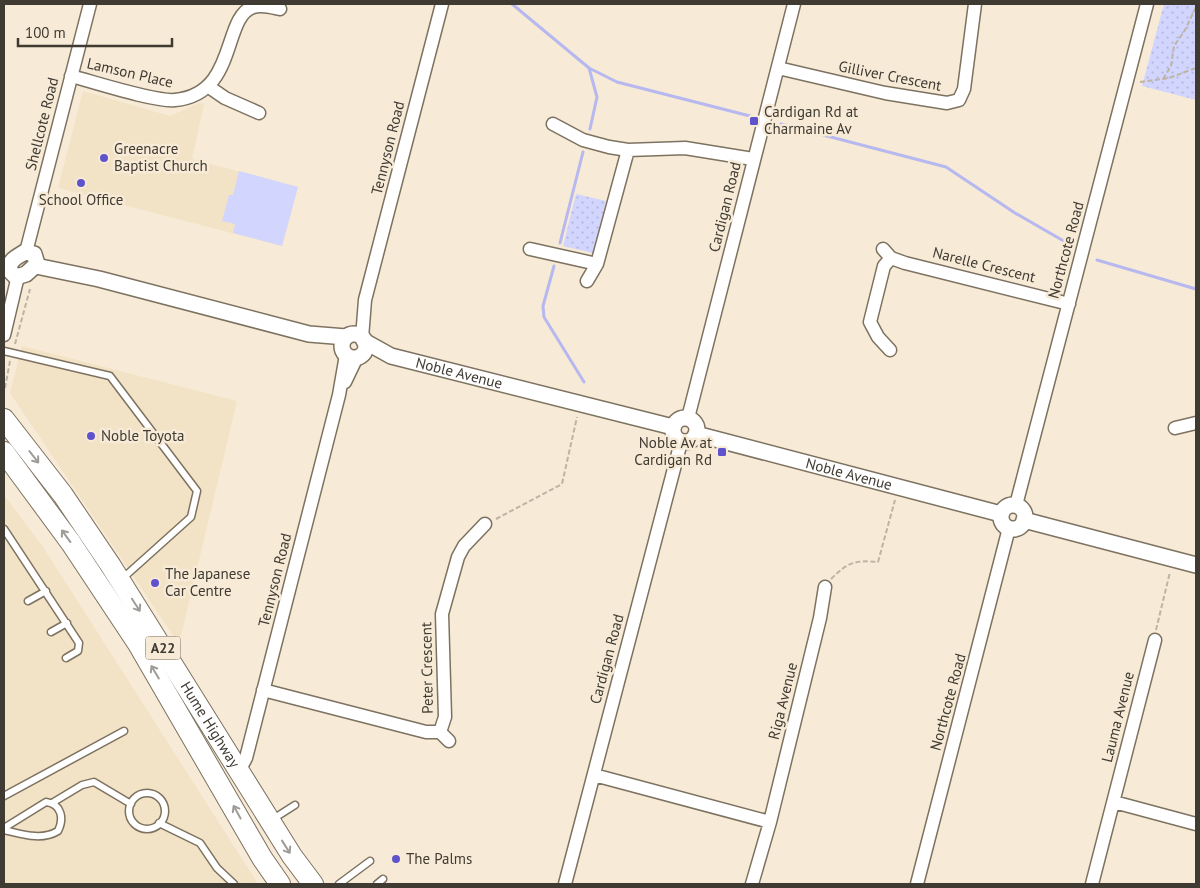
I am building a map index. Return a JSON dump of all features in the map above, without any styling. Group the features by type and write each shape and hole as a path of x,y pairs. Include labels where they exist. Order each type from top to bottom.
{"highway":[{"name":"Hume Highway","path":"4,419 63,496 120,580 238,771 313,884"},
{"name":"Hume Highway","path":"4,452 71,543 138,644 280,884"}],"street":[{"name":"Shellcote Road","path":"26,252 90,4"},
{"name":"Tennyson Road","path":"238,771 246,758 442,4"},
{"name":"Cardigan Road","path":"688,418 794,4"},
{"name":"Gilliver Crescent","path":"778,68 885,93 947,103 959,100 964,89 975,4"},
{"name":"Northcote Road","path":"1016,505 1147,4"},
{"path":"259,113 225,98 209,87 218,76 240,20 252,7 263,5 280,8"},
{"name":"Lamson Place","path":"71,76 157,98 175,100 209,87"},
{"path":"553,124 583,140 609,147 628,150 685,148 753,159"},
{"path":"587,281 597,264 628,150"},
{"path":"530,248 597,264"},
{"path":"4,335 11,268 26,252 34,254 37,258 36,266 11,268"},
{"name":"Narelle Crescent","path":"890,350 878,337 870,322 887,254 1069,304"},
{"name":"Noble Avenue","path":"36,266 99,279 391,356 673,427"},
{"path":"688,418 696,424 696,434 690,442 681,442 674,436 673,427 678,420 688,418"},
{"path":"1175,428 1196,423"},
{"name":"Noble Avenue","path":"696,434 1001,514"},
{"name":"Cardigan Road","path":"565,884 681,442"},
{"path":"1016,505 1022,509 1024,520 1020,526 1010,528 1002,521 1001,514 1008,506 1016,505"},
{"path":"1024,520 1196,565"},
{"name":"Peter Crescent","path":"263,690 445,736 442,614 458,557 464,546 485,524"},
{"name":"Northcote Road","path":"917,884 1010,528"},
{"name":"Riga Avenue","path":"752,884 770,822 820,618 825,587"},
{"name":"Lauma Avenue","path":"1092,884 1155,640"},
{"path":"594,775 770,822"},
{"path":"1114,802 1196,824"}],"lane":[{"path":"4,351 110,376 197,491 191,516 120,580"},
{"path":"4,529 46,590 80,646 78,651 66,658"},
{"path":"28,601 46,590"},
{"path":"51,632 67,623"},
{"path":"4,796 124,731"},
{"path":"4,829 39,805 52,803 82,784 94,782 131,804"},
{"path":"143,793 157,796 164,807 164,814 159,823 150,828 137,826 129,814 131,804 137,796 143,793"},
{"path":"4,829 42,837 50,836 58,831 62,824 62,816 58,807 52,803"},
{"path":"270,821 295,805"},
{"path":"159,823 200,843 217,868 234,884"},
{"path":"339,884 370,861"},
{"path":"377,884 383,879"}],"path":[{"path":"1163,79 1171,66 1174,46 1186,30 1196,7"},
{"path":"1140,82 1163,79 1196,68"},
{"path":"5,388 12,353 30,289"},
{"path":"485,524 562,484 578,418"},
{"path":"825,587 843,567 859,560 878,562 896,500"},
{"path":"1155,640 1170,572"}],"shaded area":[{"path":"1164,4 1196,4 1196,100 1142,86"},
{"path":"83,91 170,116 199,103 204,104 192,159 298,187 282,246 58,188"},
{"path":"239,171 298,187 282,246 233,233 235,224 222,221 229,195 233,195"},
{"path":"576,194 606,201 593,253 563,246"},
{"path":"22,346 237,401 179,644 10,393"},
{"path":"4,495 43,547 258,884 4,884"}],"waterway":[{"path":"512,4 589,68 617,82 750,116"},
{"path":"589,68 597,97 590,129"},
{"path":"781,124 946,167 1015,213 1069,244"},
{"path":"560,243 583,152"},
{"path":"1097,260 1196,289"},
{"path":"554,266 543,306 544,317 584,382"}],"place":[{"name":"Cardigan Rd at Charmaine Av","path":"754,121"},
{"name":"Greenacre Baptist Church","path":"104,158"},
{"name":"School Office","path":"81,183"},
{"name":"Noble Toyota","path":"91,436"},
{"name":"Noble Av at Cardigan Rd","path":"722,452"},
{"name":"The Japanese Car Centre","path":"155,583"},
{"name":"The Palms","path":"396,859"}]}
